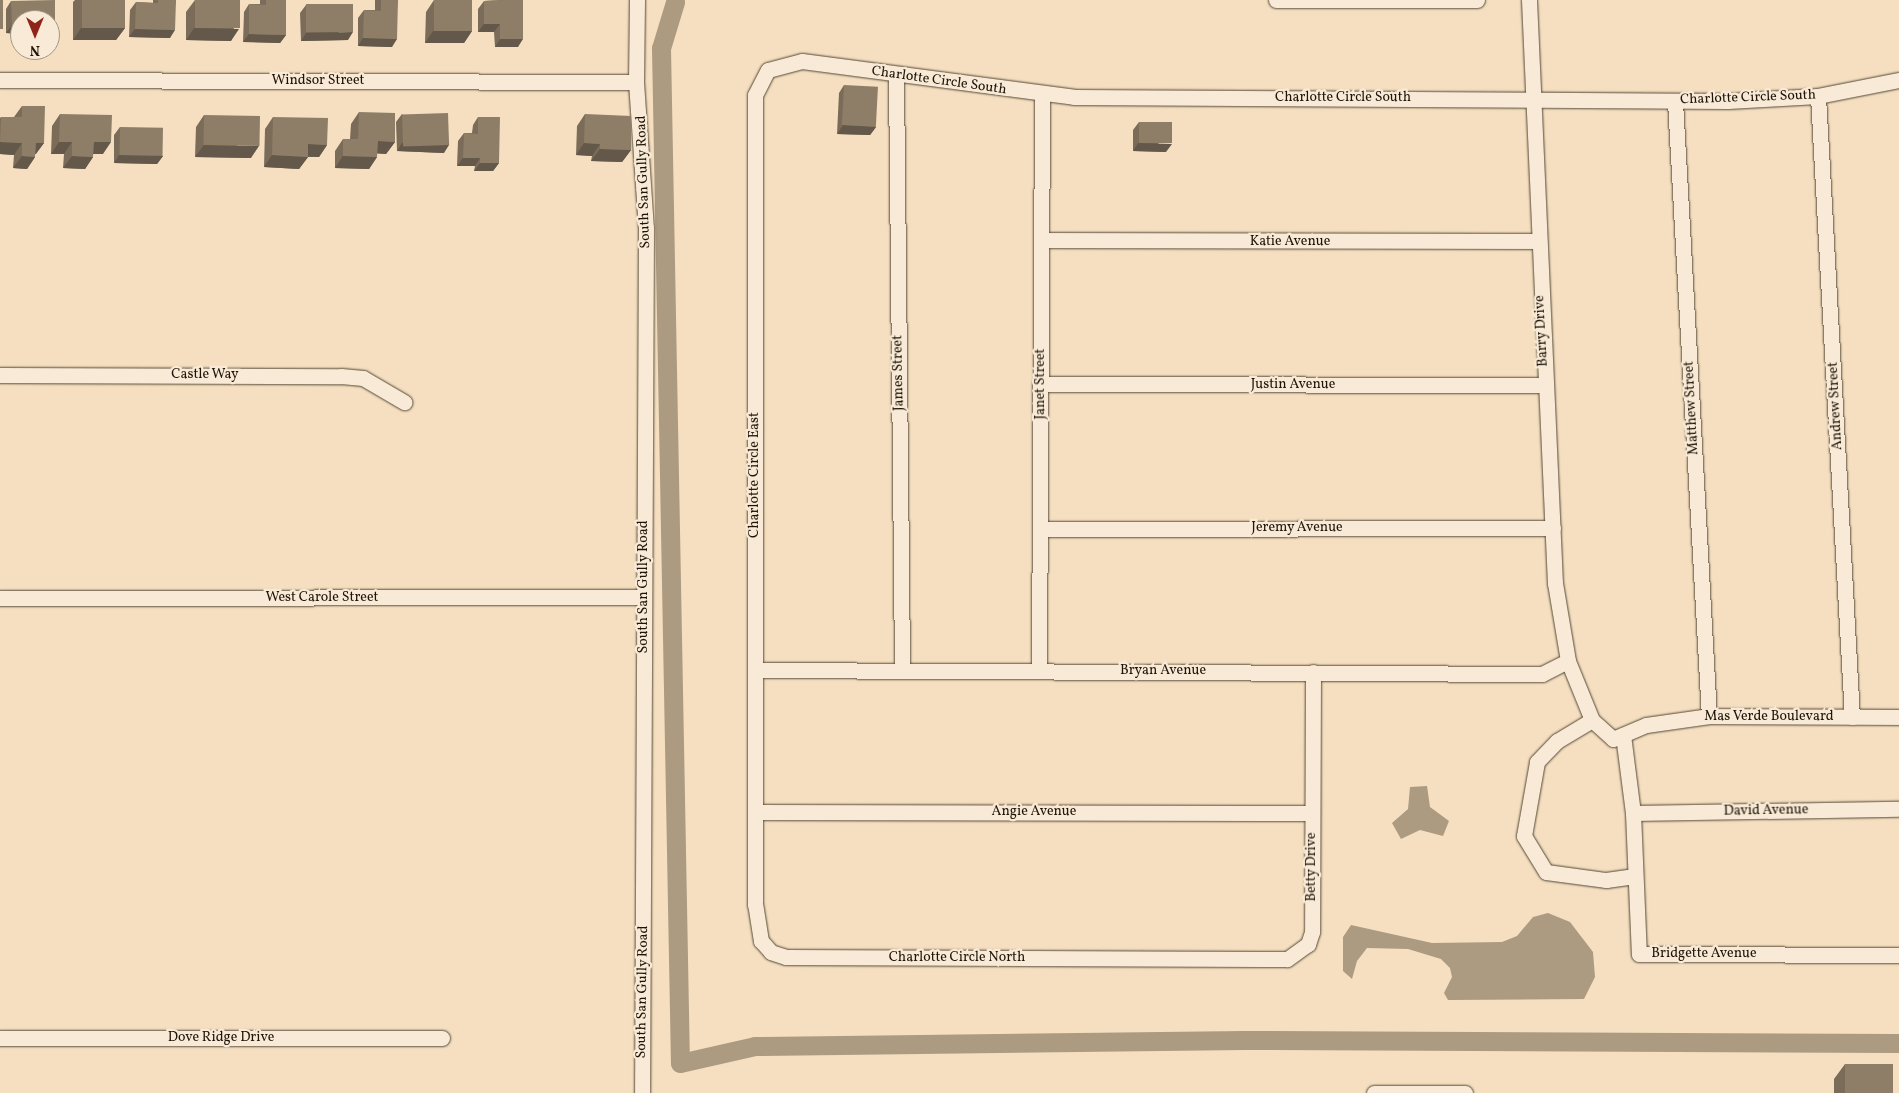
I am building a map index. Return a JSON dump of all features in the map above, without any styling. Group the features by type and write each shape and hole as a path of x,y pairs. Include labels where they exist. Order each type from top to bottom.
{"street":[{"name":"South San Gully Road","path":"636,0 636,82 646,228 642,1093"},
{"path":"1276,0 1478,0"},
{"name":"Barry Drive","path":"1529,0 1538,241 1553,528 1558,606 1568,661"},
{"name":"Charlotte Circle South","path":"787,62 896,75 1042,96 1675,101 1818,96 1899,80"},
{"name":"Charlotte Circle East","path":"755,905 755,95 768,70 787,62"},
{"name":"James Street","path":"896,75 902,670"},
{"name":"Windsor Street","path":"0,80 636,82"},
{"name":"Janet Street","path":"1039,671 1042,96"},
{"name":"Andrew Street","path":"1818,96 1852,717"},
{"name":"Matthew Street","path":"1675,101 1708,716"},
{"name":"Katie Avenue","path":"1042,240 1538,241"},
{"name":"Castle Way","path":"0,374 341,376 363,378 404,402"},
{"name":"Justin Avenue","path":"1041,384 1545,385"},
{"name":"Jeremy Avenue","path":"1041,529 1553,528"},
{"name":"West Carole Street","path":"0,598 644,597"},
{"path":"1568,661 1592,720 1613,739 1623,735"},
{"name":"Bryan Avenue","path":"756,670 1542,674 1568,661"},
{"name":"Betty Drive","path":"1196,959 1287,959 1308,944 1312,813 1313,672"},
{"name":"Mas Verde Boulevard","path":"1623,735 1646,726 1708,716 1899,716"},
{"path":"1592,720 1556,741 1537,762 1524,836 1546,872 1606,880 1636,876"},
{"name":"Bridgette Avenue","path":"1623,735 1633,813 1639,954 1899,955"},
{"name":"David Avenue","path":"1633,813 1899,809"},
{"name":"Angie Avenue","path":"755,812 1312,813"},
{"name":"Charlotte Circle North","path":"755,905 761,941 771,952 786,957 1196,959"},
{"name":"Dove Ridge Drive","path":"0,1038 442,1038"},
{"path":"1374,1093 1465,1093"}],"shaded area":[{"path":"1427,786 1430,807 1449,821 1443,836 1420,830 1401,839 1392,823 1408,809 1410,787"},
{"path":"1548,913 1570,922 1593,952 1595,977 1584,999 1448,1000 1444,993 1452,977 1450,968 1441,959 1408,949 1367,948 1357,961 1352,979 1343,971 1343,937 1351,925 1432,943 1502,942 1517,936 1533,917"}],"building":[{"path":"0,0 3,0 3,29 0,29"},
{"path":"55,0 55,10 11,10 11,1"},
{"path":"82,0 125,0 125,28 82,28"},
{"path":"158,0 176,0 175,30 135,29 136,2 158,3"},
{"path":"195,0 240,0 240,28 195,28"},
{"path":"266,0 286,0 286,35 249,34 249,4 266,5"},
{"path":"381,0 398,0 397,39 363,38 364,10 381,11"},
{"path":"434,0 472,0 472,31 434,31"},
{"path":"523,0 523,39 500,39 500,24 484,24 484,1"},
{"path":"306,4 353,4 353,32 306,32"},
{"path":"844,85 878,87 876,127 842,125"},
{"path":"22,106 45,106 44,143 36,143 35,157 22,156 22,143 0,142 1,117 22,117"},
{"path":"359,112 395,113 395,142 378,141 377,157 343,156 343,139 358,139"},
{"path":"448,113 449,145 403,147 402,115"},
{"path":"60,114 112,115 111,142 94,142 93,157 72,156 72,142 59,142"},
{"path":"585,114 631,116 631,150 600,149 600,144 584,143"},
{"path":"204,115 260,116 259,146 203,145"},
{"path":"273,117 328,118 327,145 308,144 308,157 272,155"},
{"path":"478,117 500,117 499,163 480,163 480,158 463,158 464,133 478,134"},
{"path":"1139,122 1172,122 1172,143 1139,143"},
{"path":"120,127 163,128 163,156 120,155"},
{"path":"1845,1064 1893,1064 1893,1093 1845,1093"}],"waterway":[{"path":"675,2 661,48 680,1063 755,1046 1244,1040 1899,1043"}]}
